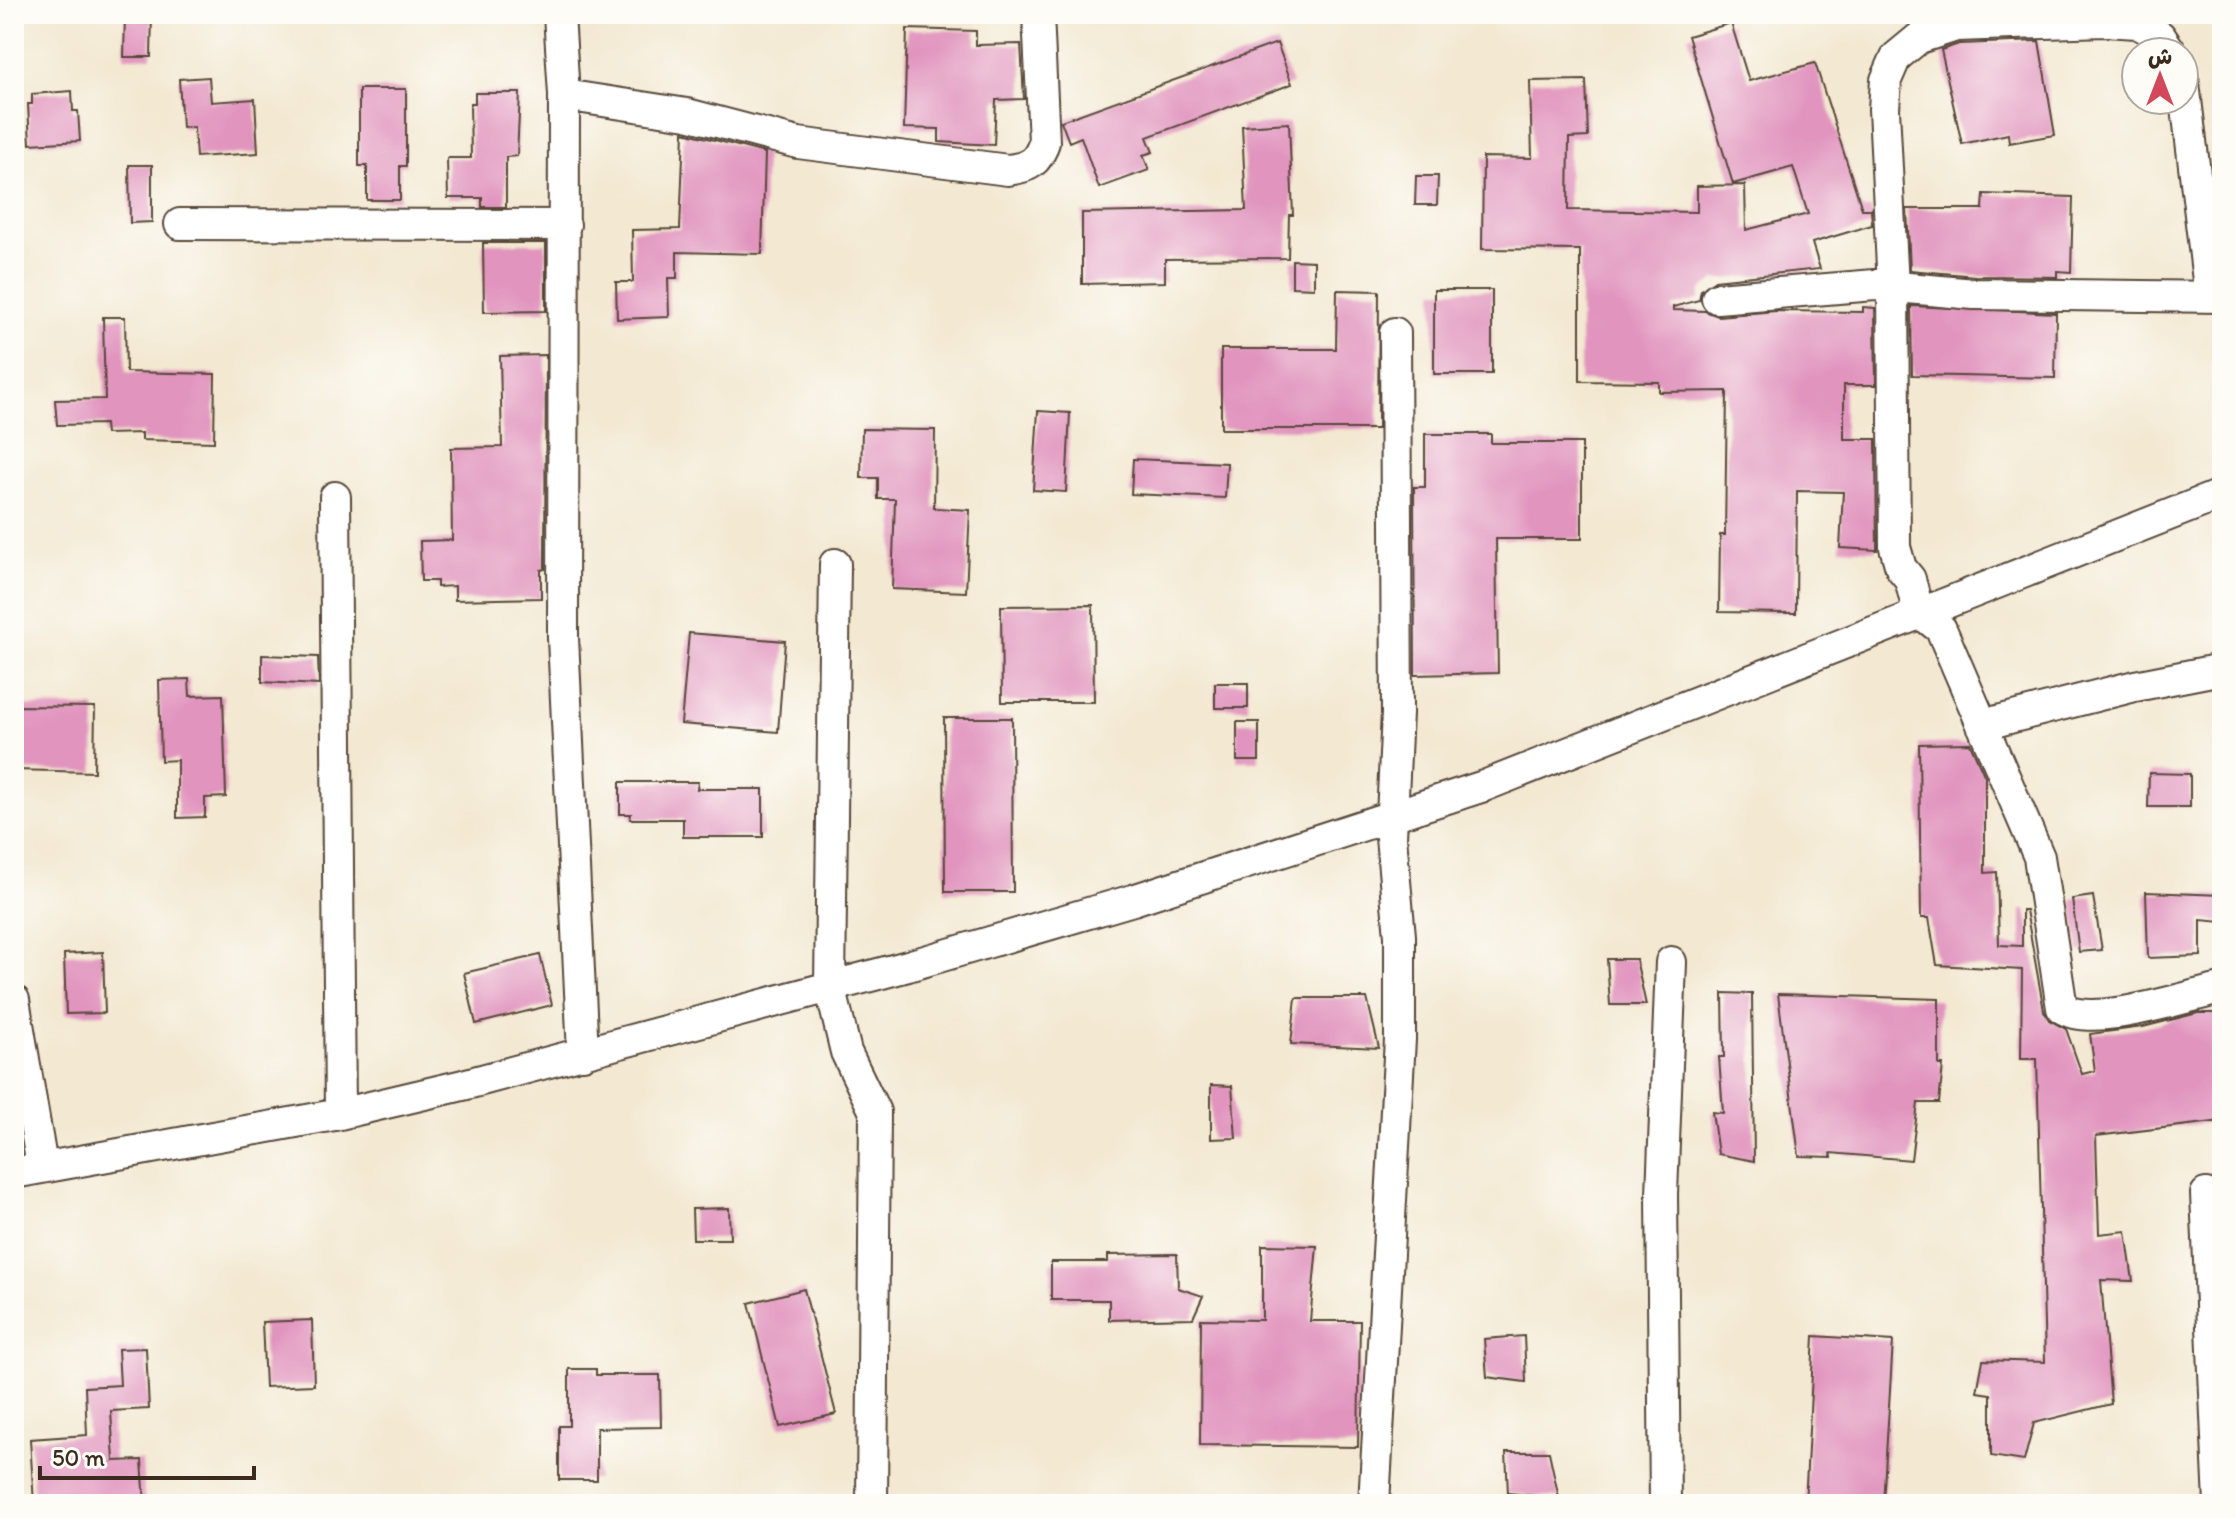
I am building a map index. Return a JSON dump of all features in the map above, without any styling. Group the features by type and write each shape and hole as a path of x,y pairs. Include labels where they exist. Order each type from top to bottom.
{"street":[{"path":"559,14 564,95 565,225 563,638 583,1054"},
{"path":"564,95 687,114 798,143 982,167 1028,167 1039,157 1044,142 1038,14"},
{"path":"2160,36 2137,23 2105,17 1956,26 1919,38 1896,57 1886,80 1884,109 1893,287 1895,547 1901,568 1910,579 1918,611 1941,629 2039,857 2062,1008 2083,1016 2105,1015 2222,989"},
{"path":"1717,298 1875,285 1974,294 2216,297 2189,116"},
{"path":"180,224 565,225"},
{"path":"1374,1504 1400,1039 1400,936 1391,815 1397,713 1395,333"},
{"path":"14,1000 28,1170 340,1114 583,1054 1118,904 1484,786 1918,611 2222,494"},
{"path":"335,497 340,1114"},
{"path":"835,564 830,986 846,1052 875,1112 872,1504"},
{"path":"1982,725 2135,686 2222,669"},
{"path":"1665,1504 1662,1194 1671,962"},
{"path":"2206,1194 2220,1504"}],"building":[{"path":"125,14 152,14 151,57 124,57"},
{"path":"1731,23 1749,81 1815,63 1862,209 1871,209 1872,225 1812,243 1820,269 1715,280 1701,290 1699,300 1673,307 1673,310 1705,311 1718,316 1776,311 1863,312 1863,307 1875,308 1876,385 1844,385 1844,439 1876,439 1877,550 1840,548 1843,492 1797,491 1796,613 1719,612 1720,535 1725,535 1727,391 1659,392 1659,382 1580,381 1580,250 1482,249 1483,157 1532,158 1530,81 1586,80 1588,137 1569,138 1568,210 1697,212 1697,186 1745,185 1746,230 1808,214 1793,167 1733,184 1688,36"},
{"path":"907,29 976,31 976,45 1021,44 1024,99 996,100 994,145 939,142 939,129 904,128"},
{"path":"2039,41 2055,135 2009,143 2008,134 1962,144 1941,50 1959,44"},
{"path":"1277,43 1292,84 1147,137 1153,152 1143,155 1149,170 1099,188 1081,137 1069,142 1061,121"},
{"path":"209,77 211,102 255,99 258,153 196,157 194,127 182,128 179,79"},
{"path":"359,89 406,89 406,166 400,166 400,200 367,200 367,166 359,166"},
{"path":"72,91 73,111 78,111 80,141 30,144 28,104 32,104 32,94"},
{"path":"475,93 520,93 517,156 506,157 506,207 482,207 482,198 448,198 447,158 471,158 470,103 475,103"},
{"path":"1289,123 1293,215 1289,215 1288,258 1165,259 1165,282 1082,284 1082,213 1246,210 1242,126"},
{"path":"684,132 765,153 762,254 677,252 677,278 668,278 669,317 617,319 616,282 633,282 632,230 680,229"},
{"path":"129,165 152,165 152,222 130,223"},
{"path":"1416,176 1438,176 1437,205 1415,205"},
{"path":"1984,194 2073,197 2071,272 2057,271 2057,277 1975,276 1910,270 1907,209 1983,209"},
{"path":"483,243 546,243 546,311 484,312"},
{"path":"1292,260 1314,261 1314,288 1292,287"},
{"path":"1337,290 1379,291 1378,429 1221,429 1221,349 1336,349"},
{"path":"1434,290 1492,290 1492,374 1434,374"},
{"path":"1911,306 2056,313 2055,378 1912,375"},
{"path":"103,317 125,317 126,372 215,374 214,442 142,440 142,433 106,434 105,424 57,425 55,400 105,399"},
{"path":"546,355 545,569 541,570 541,598 455,600 455,586 437,587 437,581 421,581 420,541 452,540 451,448 502,447 500,356"},
{"path":"1038,411 1070,413 1066,492 1033,490"},
{"path":"862,429 935,430 934,508 970,510 966,592 892,589 895,499 878,499 878,478 861,478"},
{"path":"1425,434 1491,434 1491,443 1582,443 1582,539 1496,539 1498,673 1415,675 1414,487 1425,487"},
{"path":"1133,459 1227,463 1225,498 1131,494"},
{"path":"1093,605 1094,702 1002,702 1001,606"},
{"path":"689,633 785,641 778,732 681,724"},
{"path":"262,655 318,657 319,685 262,682"},
{"path":"189,679 190,696 223,695 226,797 205,798 205,817 177,818 177,760 161,761 159,680"},
{"path":"1215,683 1248,683 1248,708 1215,708"},
{"path":"14,706 95,707 94,772 14,770"},
{"path":"944,718 1012,718 1013,892 945,892"},
{"path":"1237,722 1259,722 1259,761 1237,761"},
{"path":"1970,743 1985,777 1985,873 1997,872 1999,945 2022,946 2022,910 2026,910 2044,1011 2049,1020 2066,1029 2082,1074 2095,1071 2090,1034 2143,1027 2198,1013 2222,1013 2222,1121 2096,1136 2099,1234 2126,1231 2133,1281 2101,1280 2111,1404 2034,1423 2024,1461 1991,1456 1991,1394 1977,1392 1983,1360 2045,1362 2037,1059 2021,1059 2022,970 1937,965 1929,918 1921,918 1919,744"},
{"path":"2149,773 2190,774 2190,807 2148,807"},
{"path":"620,782 698,782 697,789 763,789 763,837 683,837 683,819 630,819 631,814 620,814"},
{"path":"2146,892 2222,895 2222,922 2201,920 2201,956 2148,958"},
{"path":"2093,896 2102,950 2079,952 2072,899"},
{"path":"103,952 105,1013 66,1014 64,954"},
{"path":"540,955 552,1005 476,1024 464,973"},
{"path":"1607,959 1636,959 1646,1005 1610,1005"},
{"path":"1723,993 1752,994 1754,1161 1718,1154 1712,1112 1723,1113 1719,1057 1724,1057"},
{"path":"1778,994 1939,999 1939,1065 1943,1065 1939,1103 1918,1103 1911,1160 1831,1153 1832,1157 1799,1156"},
{"path":"1296,998 1367,998 1379,1048 1291,1044"},
{"path":"1211,1085 1232,1086 1236,1138 1211,1139"},
{"path":"729,1208 730,1239 693,1239 692,1209"},
{"path":"1262,1245 1317,1246 1310,1321 1360,1321 1358,1447 1200,1445 1201,1319 1262,1320"},
{"path":"1177,1254 1178,1288 1203,1296 1193,1318 1109,1320 1109,1300 1051,1300 1051,1262 1108,1262 1108,1255"},
{"path":"804,1289 836,1414 780,1427 749,1303"},
{"path":"312,1320 314,1385 265,1387 262,1322"},
{"path":"1524,1336 1526,1382 1487,1377 1484,1339"},
{"path":"1814,1336 1893,1341 1883,1504 1805,1504"},
{"path":"146,1348 149,1409 111,1411 114,1461 142,1460 145,1504 34,1504 30,1439 87,1435 85,1387 120,1385 118,1349"},
{"path":"569,1369 596,1369 596,1375 660,1375 661,1427 597,1428 597,1480 559,1480 559,1426 569,1426"},
{"path":"1506,1452 1549,1452 1559,1498 1508,1493"}]}
